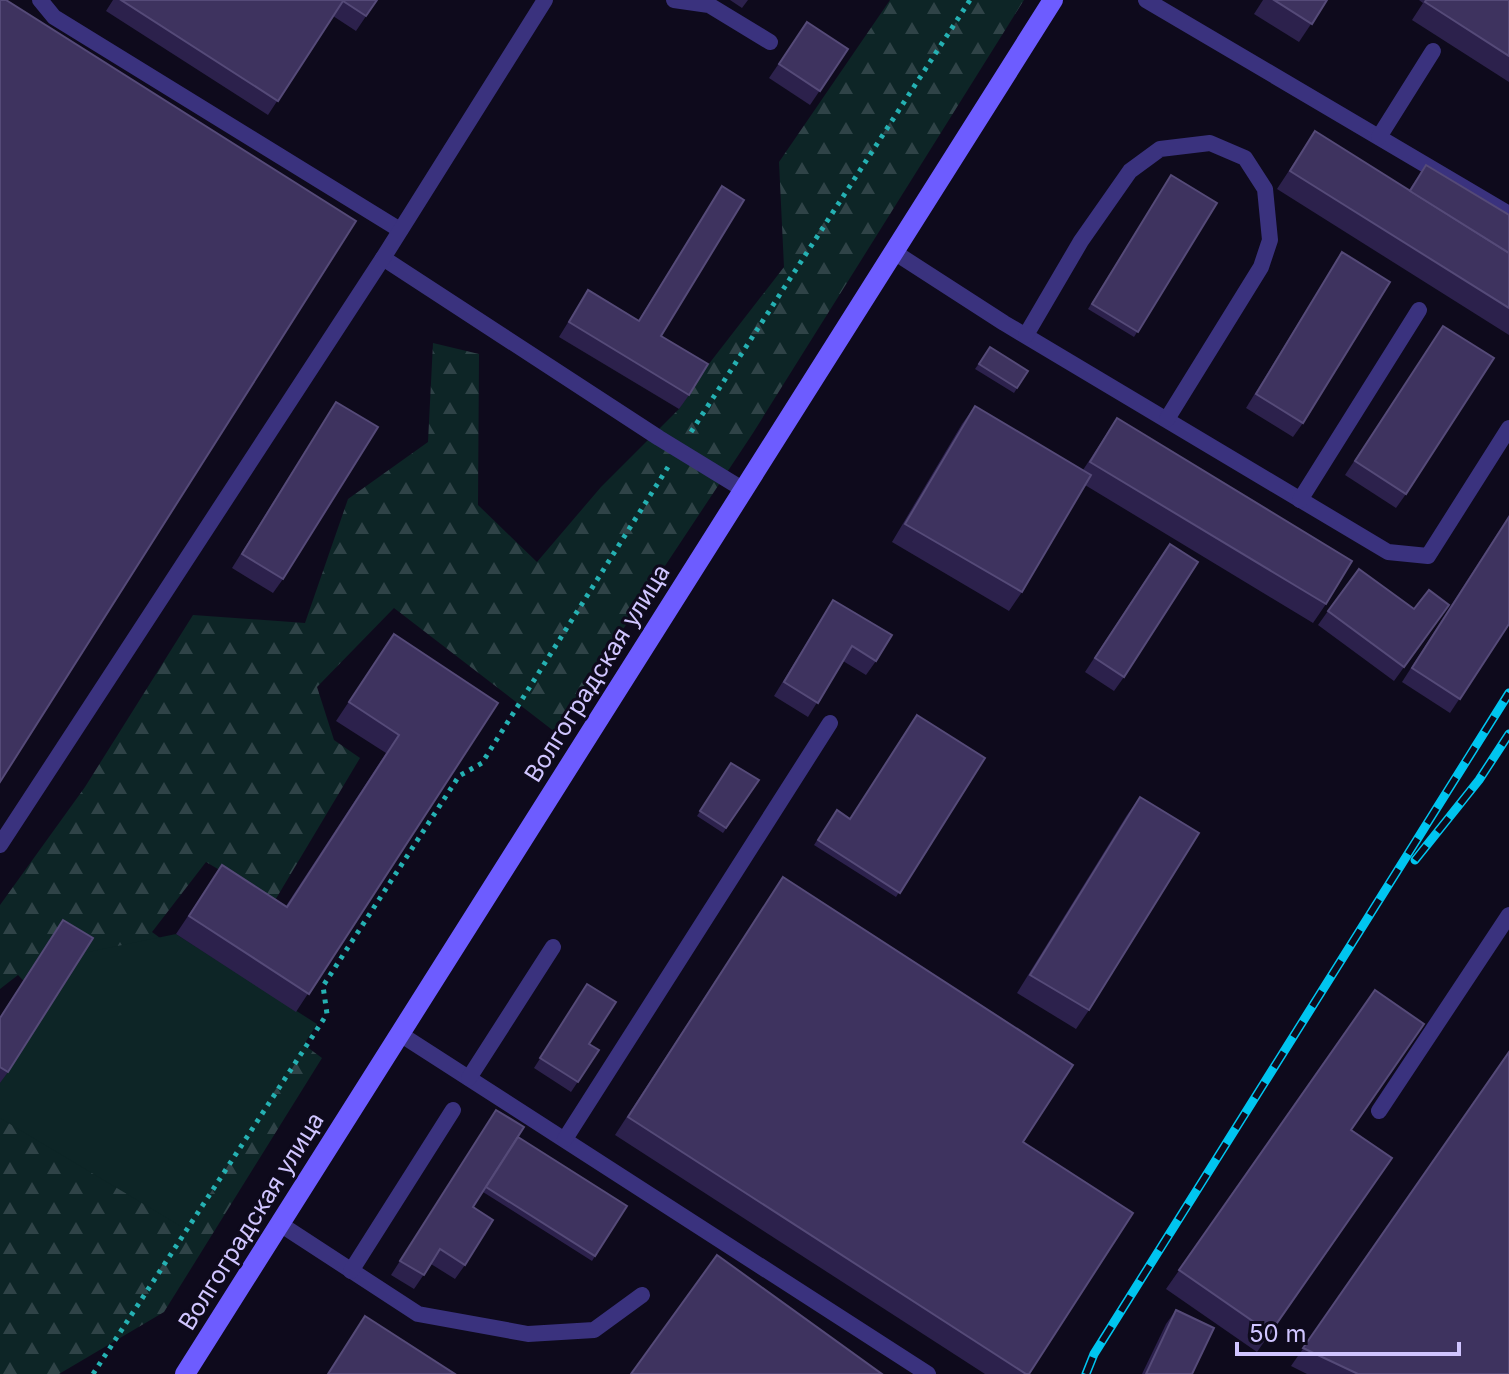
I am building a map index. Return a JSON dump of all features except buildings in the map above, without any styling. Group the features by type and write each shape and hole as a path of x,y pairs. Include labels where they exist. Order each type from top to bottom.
{"main road":[{"name":"Волгоградская улица","path":"185,1374 1053,0"}],"lane":[{"path":"40,0 54,17 400,230"},
{"path":"0,845 383,258 545,0"},
{"path":"674,0 709,5 770,42"},
{"path":"1146,0 1509,214"},
{"path":"1379,137 1433,51"},
{"path":"1026,335 1081,241 1130,171 1160,149 1210,143 1245,158 1265,189 1270,240 1261,267 1167,419"},
{"path":"894,252 1026,335 1388,552 1428,556 1509,428"},
{"path":"383,258 744,490"},
{"path":"1300,500 1419,310"},
{"path":"565,1139 830,723"},
{"path":"1379,1111 1509,915"},
{"path":"469,1078 553,947"},
{"path":"400,1034 928,1374"},
{"path":"351,1271 453,1110"},
{"path":"280,1224 418,1314 528,1334 594,1330 642,1295"}],"path":[{"path":"93,1374 327,1014 323,986 459,776 482,763 679,450 970,0"}],"green space":[{"path":"890,0 1024,0 753,433 555,732 394,608 317,687 334,740 360,758 274,902 206,862 152,932 322,1058 164,1312 59,1374 0,1374 0,1114 64,1023 18,975 0,989 0,905 85,787 193,615 305,623 348,499 428,442 433,343 479,354 478,505 537,562 601,487 679,409 698,378 784,267 779,162"},
{"path":"176,934 317,1024 187,1230 0,1118 0,1083 83,953"}],"railway":[{"path":"1086,1374 1094,1354 1509,693"},
{"path":"1415,860 1479,780 1509,734"}]}
